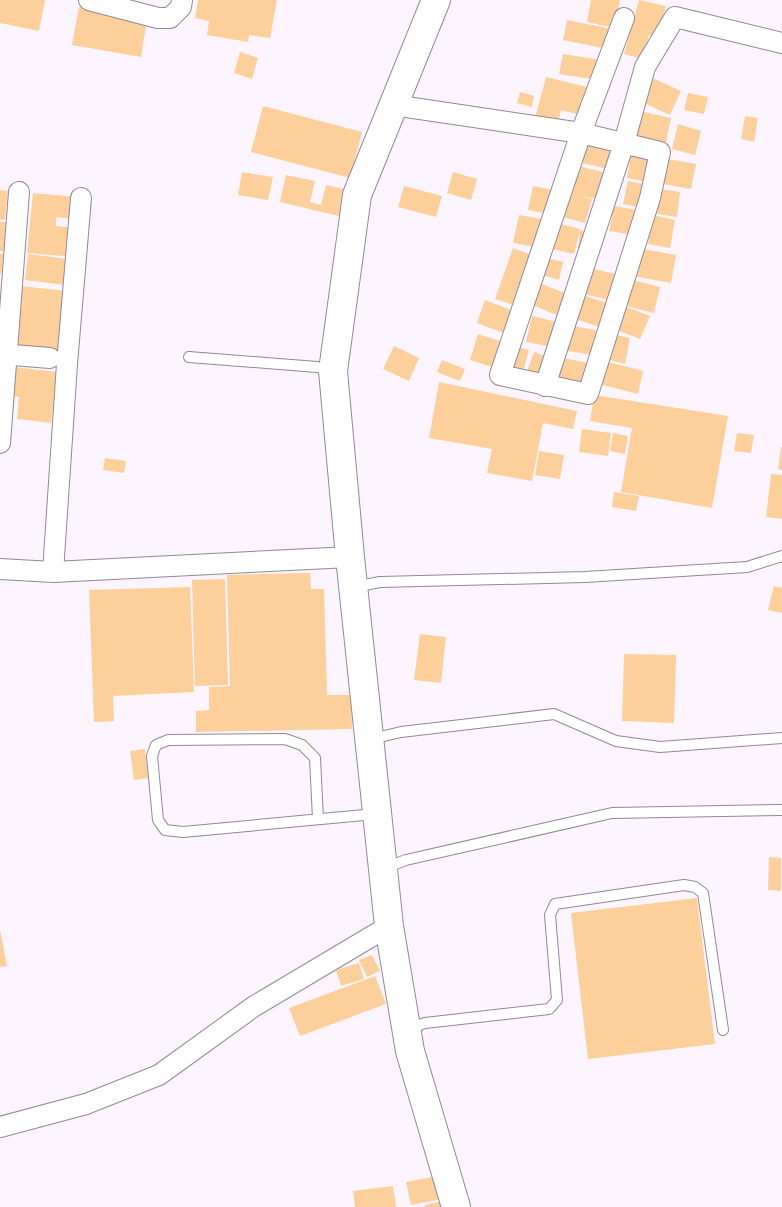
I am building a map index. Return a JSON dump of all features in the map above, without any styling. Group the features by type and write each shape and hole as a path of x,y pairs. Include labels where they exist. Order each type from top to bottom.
{"street":[{"path":"89,0 158,18 170,18 181,7 182,0"},
{"path":"436,0 357,196 333,371 353,588 389,926 408,1028 410,1051 456,1207"},
{"path":"545,386 624,143 645,67 675,17 782,43"},
{"path":"393,104 580,133 660,152 650,198 588,394 500,375 580,133 624,18"},
{"path":"0,443 3,354 19,192"},
{"path":"53,572 67,364 82,198"},
{"path":"3,354 50,358"},
{"path":"0,569 53,572 350,558"},
{"path":"0,1127 86,1104 158,1075 253,1007 389,926"}],"lane":[{"path":"189,358 317,367 333,371"},
{"path":"353,588 380,582 585,577 747,567 782,556"},
{"path":"370,740 401,732 554,714 616,741 660,747 782,738"},
{"path":"318,819 315,758 302,744 285,739 168,740 156,745 152,756 158,820 165,830 183,832 376,814"},
{"path":"384,868 406,860 612,813 782,810"},
{"path":"408,1028 425,1023 549,1009 557,1000 550,915 555,904 684,885 695,887 703,893 723,1030"}],"building":[{"path":"0,0 45,0 39,31 0,23"},
{"path":"198,0 277,0 270,38 249,35 248,42 207,35 209,21 195,18"},
{"path":"591,0 620,0 614,28 587,22"},
{"path":"639,0 666,6 657,38 649,35 643,59 624,54"},
{"path":"79,7 147,19 141,57 72,45"},
{"path":"567,20 612,29 608,49 563,40"},
{"path":"240,52 258,58 252,79 234,73"},
{"path":"563,54 601,60 598,80 559,74"},
{"path":"648,76 681,91 670,115 637,100"},
{"path":"546,77 591,88 584,116 561,110 558,123 535,118"},
{"path":"520,92 534,96 532,107 517,103"},
{"path":"688,93 708,97 704,114 684,110"},
{"path":"263,106 362,132 350,178 251,152"},
{"path":"635,110 671,118 665,146 629,138"},
{"path":"745,116 758,118 754,142 741,139"},
{"path":"678,124 701,131 695,155 672,149"},
{"path":"583,139 618,147 612,170 578,162"},
{"path":"631,155 651,159 647,182 627,178"},
{"path":"668,159 696,164 691,189 663,184"},
{"path":"574,165 607,173 600,200 578,195 592,199 585,223 559,216"},
{"path":"242,172 273,177 268,200 238,195"},
{"path":"453,172 477,179 471,200 447,193"},
{"path":"286,175 315,181 310,202 321,205 326,185 353,191 347,218 280,202"},
{"path":"628,181 648,185 643,208 623,204"},
{"path":"404,186 442,196 436,217 398,207"},
{"path":"533,186 553,190 548,214 528,210"},
{"path":"660,189 680,192 677,217 657,214"},
{"path":"0,190 8,191 5,220 0,219"},
{"path":"33,193 76,197 74,219 56,217 56,226 77,228 74,257 27,253"},
{"path":"614,206 637,210 633,235 609,231"},
{"path":"519,215 546,220 540,248 513,243"},
{"path":"653,215 675,220 670,248 648,244"},
{"path":"0,222 8,222 5,251 0,251"},
{"path":"554,222 580,229 574,254 548,248"},
{"path":"580,230 588,232 586,249 578,248"},
{"path":"513,248 534,256 517,306 495,299"},
{"path":"638,248 676,255 671,283 633,276"},
{"path":"0,254 4,254 1,274 0,274"},
{"path":"28,254 75,260 72,286 25,280"},
{"path":"546,258 563,262 559,280 542,275"},
{"path":"590,268 619,275 613,301 584,294"},
{"path":"629,279 660,287 654,313 622,305"},
{"path":"539,283 565,293 556,315 530,304"},
{"path":"21,286 66,291 60,352 14,347"},
{"path":"585,296 611,304 603,328 578,320"},
{"path":"485,300 517,312 509,335 477,323"},
{"path":"624,306 650,316 640,339 614,329"},
{"path":"532,316 557,322 552,347 526,342"},
{"path":"567,325 596,330 592,355 563,350"},
{"path":"478,334 503,342 495,368 470,360"},
{"path":"611,334 630,338 625,364 605,359"},
{"path":"394,346 419,358 409,381 383,369"},
{"path":"514,346 529,350 522,375 508,371"},
{"path":"534,352 548,357 540,379 526,374"},
{"path":"558,357 588,363 583,389 553,383"},
{"path":"442,360 465,369 460,381 437,372"},
{"path":"605,361 643,371 638,394 599,384"},
{"path":"14,367 57,372 51,423 17,419 19,397 10,396"},
{"path":"439,382 577,411 573,429 543,423 532,481 487,473 492,449 429,438"},
{"path":"594,395 728,416 712,508 621,492 632,428 590,421"},
{"path":"582,429 611,433 608,456 579,452"},
{"path":"613,433 628,436 625,454 610,451"},
{"path":"737,433 754,435 751,453 734,451"},
{"path":"782,447 782,470 778,469"},
{"path":"539,451 564,455 560,479 535,475"},
{"path":"105,458 126,461 124,473 103,470"},
{"path":"771,474 782,475 782,519 766,517"},
{"path":"614,492 639,496 636,511 612,507"},
{"path":"310,573 311,589 324,589 327,695 351,695 352,729 196,732 196,711 209,710 209,687 230,686 227,575"},
{"path":"225,579 228,685 195,686 192,580"},
{"path":"774,586 782,588 782,613 768,610"},
{"path":"190,587 194,692 113,696 114,721 94,722 89,590"},
{"path":"420,634 446,637 441,683 414,680"},
{"path":"624,654 676,655 674,723 622,721"},
{"path":"145,749 148,778 134,780 130,751"},
{"path":"769,857 781,858 781,891 768,890"},
{"path":"697,898 715,1044 588,1059 571,913"},
{"path":"0,930 7,966 0,967"},
{"path":"372,955 380,971 367,977 359,960"},
{"path":"359,963 364,979 341,986 336,970"},
{"path":"375,976 386,1004 300,1036 289,1008"},
{"path":"437,1176 442,1199 411,1205 406,1182"},
{"path":"393,1186 396,1207 355,1207 353,1191"},
{"path":"442,1201 444,1207 425,1207 425,1205"}]}
